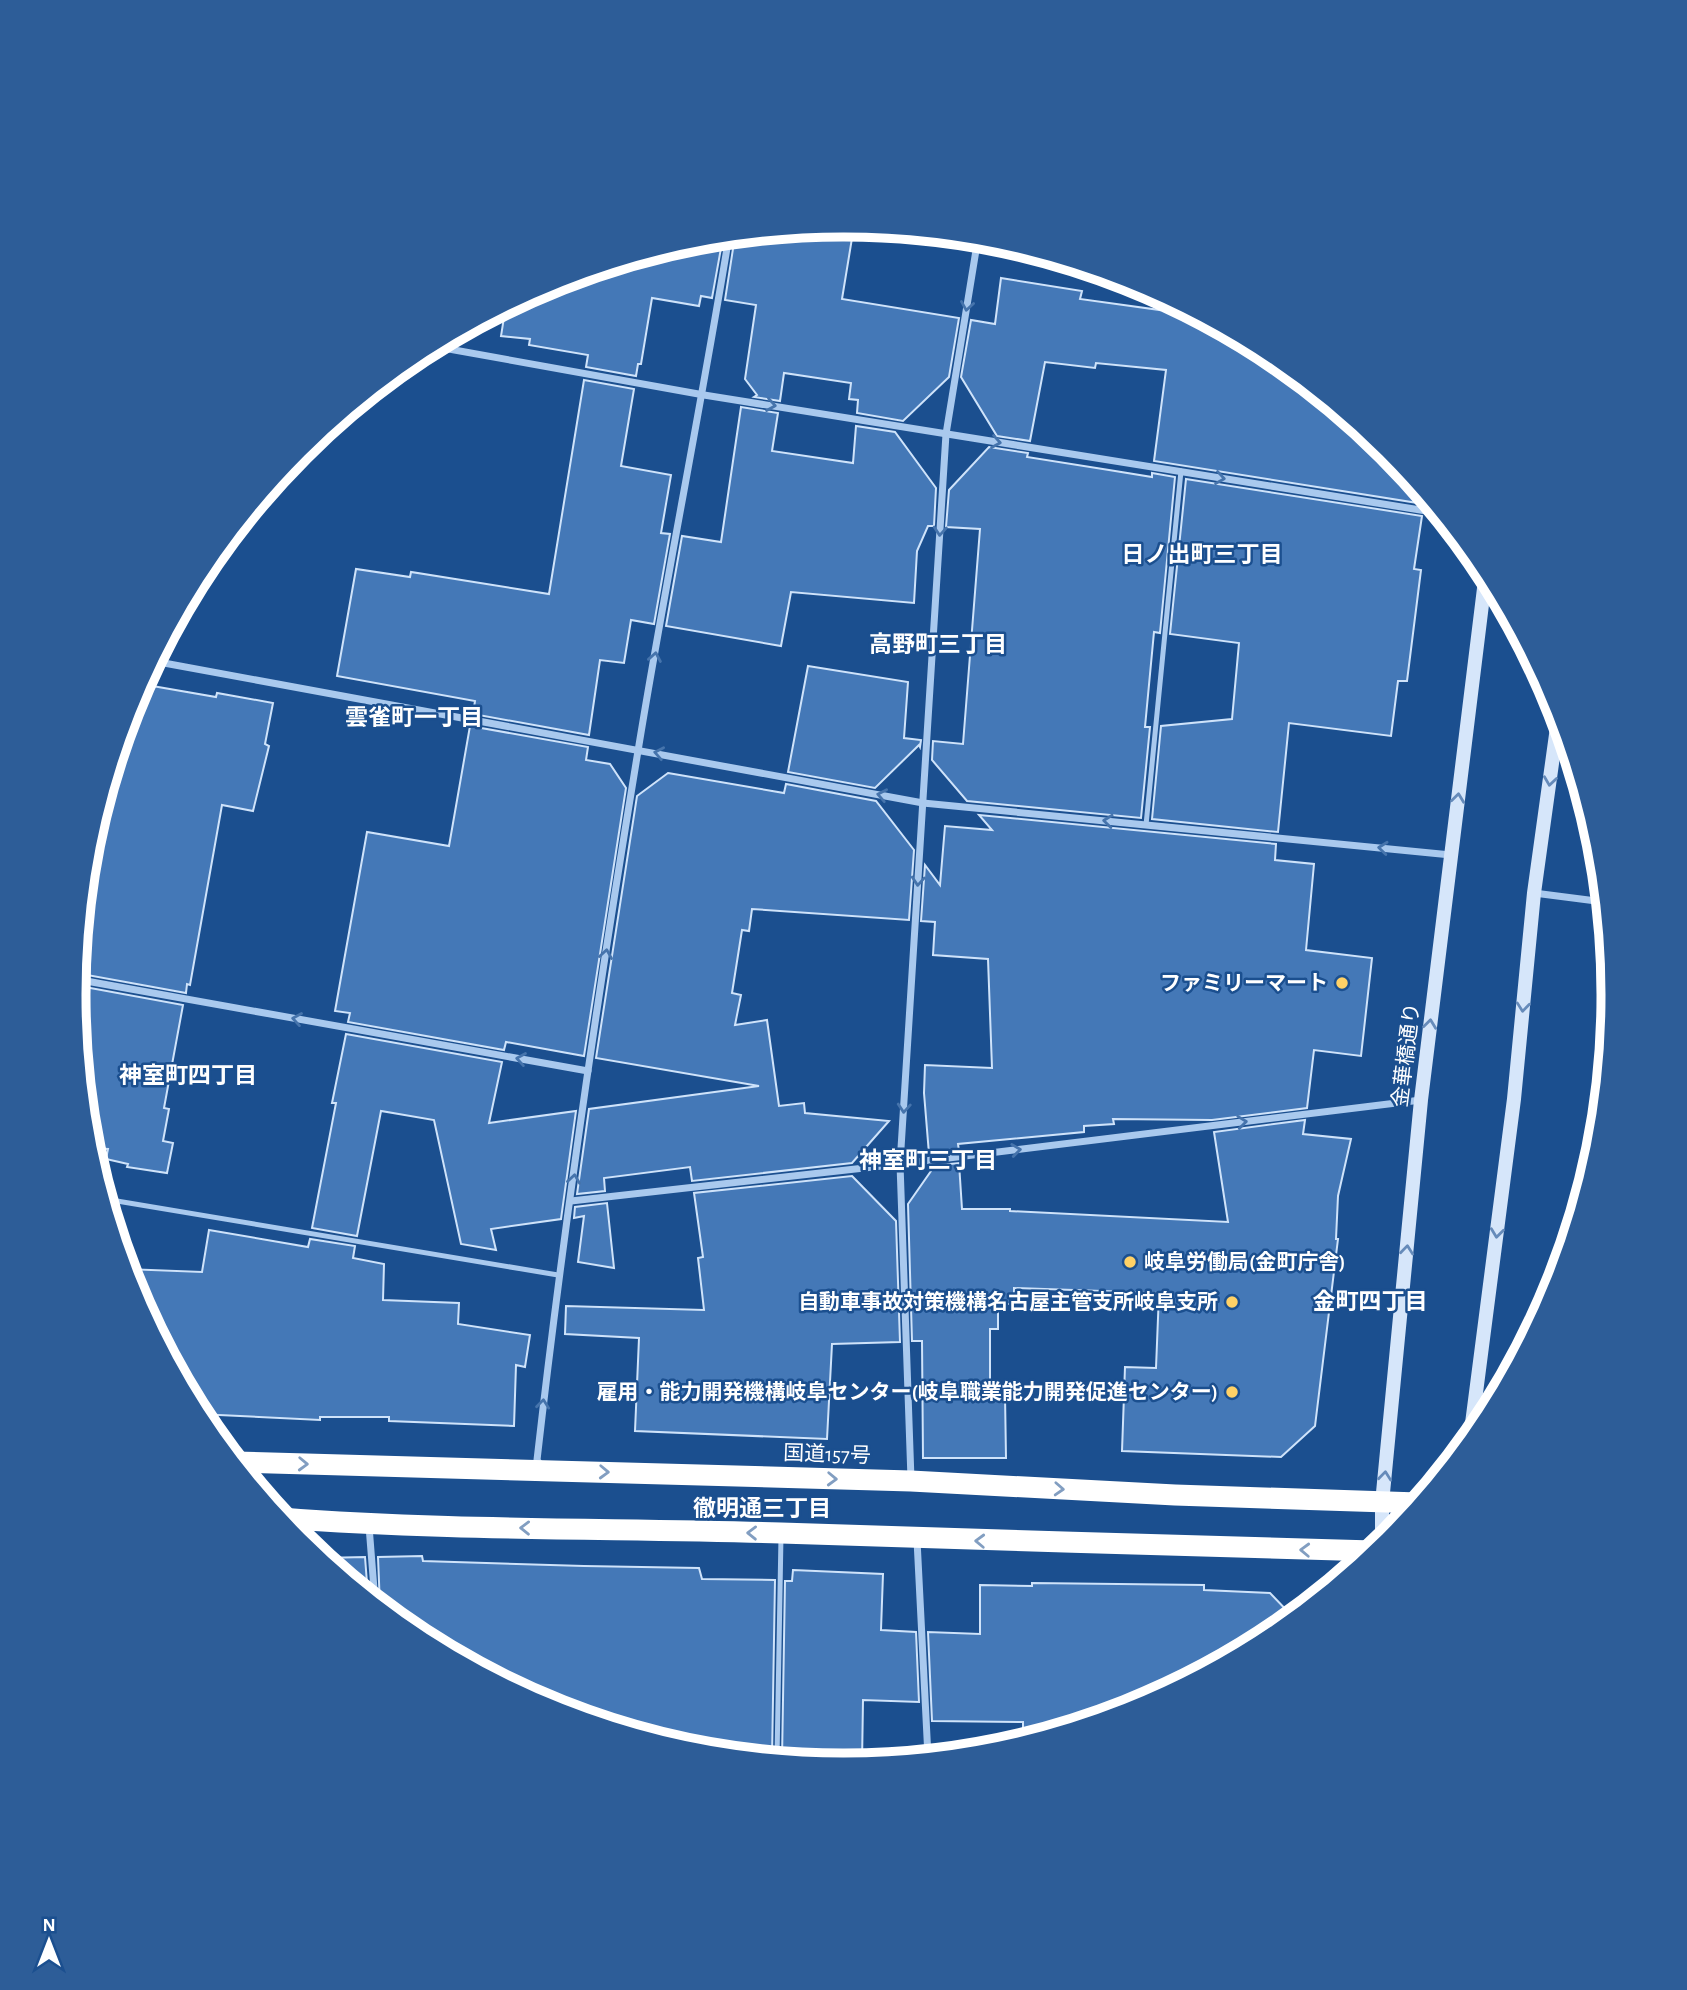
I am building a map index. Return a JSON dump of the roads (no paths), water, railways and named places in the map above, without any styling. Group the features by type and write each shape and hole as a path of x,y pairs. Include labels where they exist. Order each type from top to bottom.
{"highway":[{"name":"国道157号","path":"247,1462 911,1481 1175,1495 1405,1503"},
{"path":"297,1519 369,1525 781,1533 1358,1551"}],"main road":[{"name":"金華橋通り","path":"1382,1528 1382,1503 1421,1100 1484,590"},
{"path":"1473,1418 1514,1099 1534,893 1556,737"}],"street":[{"path":"544,1470 537,1460 558,1275 588,1072 638,749 704,395 727,247"},
{"path":"911,1481 900,1164 946,434 976,250"},
{"path":"449,349 704,395 1426,511"},
{"path":"163,663 923,803 1451,855"},
{"path":"1534,893 1596,901"},
{"path":"86,981 588,1072"},
{"path":"571,1201 1421,1100"},
{"path":"369,1525 374,1589"},
{"path":"917,1539 928,1747"}],"lane":[{"path":"1146,825 1181,471"},
{"path":"115,1201 558,1275"},
{"path":"777,1749 781,1533"}],"place":[{"name":"ファミリーマート","path":"1342,983"},
{"name":"岐阜労働局(金町庁舎)","path":"1130,1262"},
{"name":"自動車事故対策機構名古屋主管支所岐阜支所","path":"1232,1302"},
{"name":"雇用・能力開発機構岐阜センター(岐阜職業能力開発促進センター)","path":"1232,1392"}],"district":[{"name":"日ノ出町三丁目","path":"1202,554"},
{"name":"高野町三丁目","path":"938,644"},
{"name":"雲雀町一丁目","path":"414,717"},
{"name":"神室町四丁目","path":"188,1075"},
{"name":"神室町三丁目","path":"928,1160"},
{"name":"金町四丁目","path":"1370,1301"},
{"name":"徹明通三丁目","path":"762,1508"}]}
